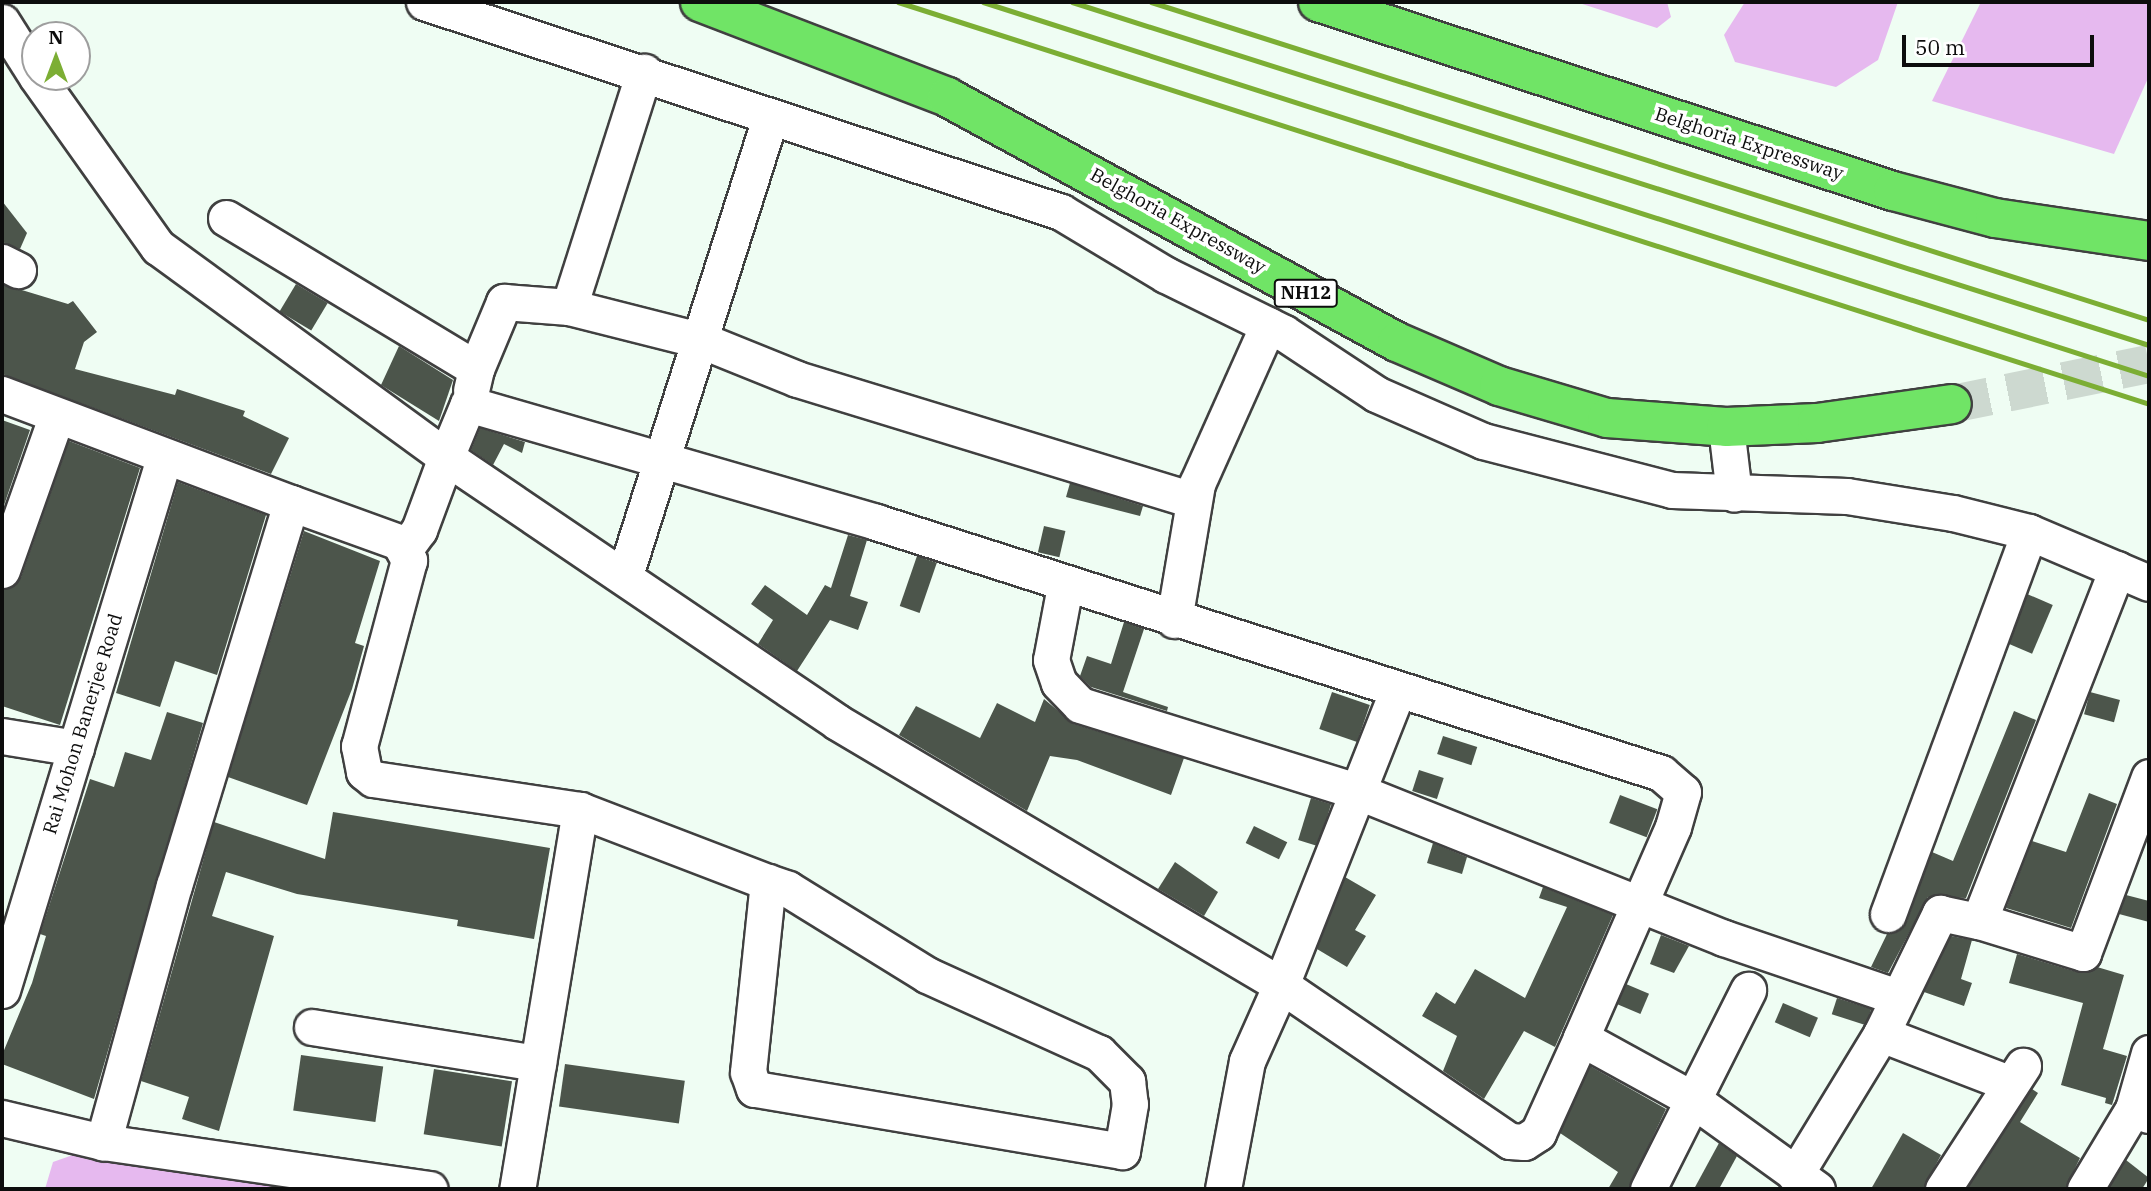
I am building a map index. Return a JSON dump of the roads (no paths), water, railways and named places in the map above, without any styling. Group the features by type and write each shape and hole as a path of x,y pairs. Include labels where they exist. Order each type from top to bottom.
{"highway":[{"name":"Belghoria Expressway","path":"700,2 947,97 1397,342 1500,386 1607,418 1726,427 1817,423 1952,404"},
{"name":"Belghoria Expressway","path":"1318,2 1893,191 1995,218 2149,241"}],"street":[{"path":"424,2 644,72 770,117 1061,212 1166,275 1268,325 1376,394 1483,441 1672,490 1847,496 2029,532 2149,583"},
{"path":"2,22 21,52"},
{"path":"569,307 644,72"},
{"path":"47,91 158,247 443,465 625,575 837,722 1510,1141 1524,1142 1538,1133 1643,901 1683,792 1661,773 664,459 468,404"},
{"path":"625,575 703,341 770,117"},
{"path":"226,218 476,369"},
{"path":"768,882 748,1072 754,1089 1122,1151 1130,1104 1127,1082 1099,1054 927,975 768,882 580,810 373,779 364,772 359,746 406,572 412,539 468,404 476,369 504,302 569,307 703,341 797,379 1193,500"},
{"path":"1174,620 1193,500 1268,325"},
{"path":"2,394 164,458 291,503 412,539"},
{"path":"2,570 57,415"},
{"path":"1726,427 1734,494"},
{"name":"Rai Mohon Banerjee Road","path":"2,990 164,458"},
{"path":"103,1142 163,921 291,503"},
{"path":"1888,914 2029,532"},
{"path":"1979,921 2117,569"},
{"path":"1065,586 1051,660 1059,683 1080,705 1359,792 1643,901 1724,938 1897,997"},
{"path":"1223,1189 1247,1061 1276,997 1398,690"},
{"path":"2,736 76,748"},
{"path":"1581,1038 1692,1099 1806,1182 1940,913 1979,921 2083,953 2149,777"},
{"path":"517,1189 580,810"},
{"path":"1648,1189 1748,990"},
{"path":"312,1027 538,1063"},
{"path":"1881,1034 2017,1075 1943,1189"},
{"path":"2085,1189 2141,1112 2149,1054"},
{"path":"2,1118 103,1142 430,1189"}],"tunnel":[{"path":"1952,404 2149,364"}],"railway":[{"path":"898,2 2149,404"},
{"path":"983,2 2149,376"},
{"path":"1072,2 2149,345"},
{"path":"1151,2 2149,320"}]}
